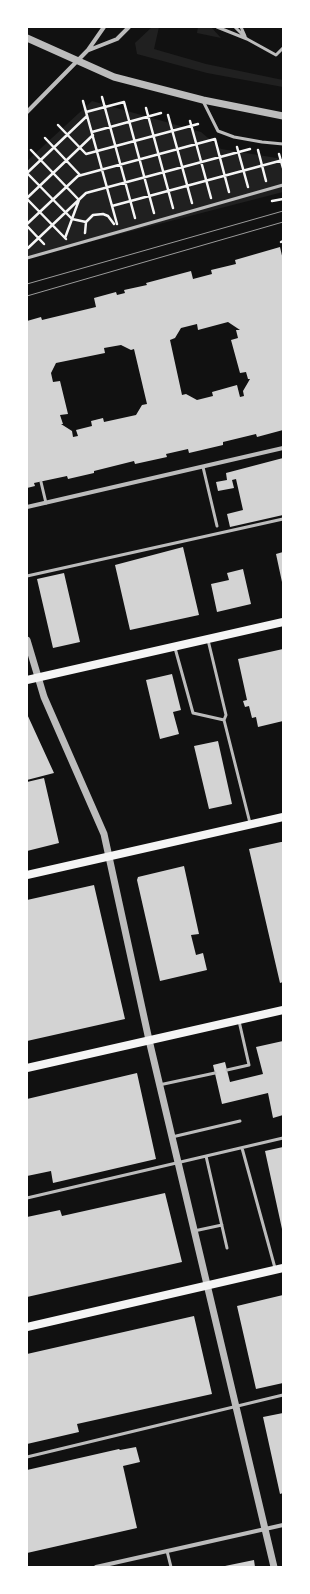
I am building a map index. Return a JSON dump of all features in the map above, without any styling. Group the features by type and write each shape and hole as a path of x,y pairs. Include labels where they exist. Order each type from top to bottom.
{"main road":[{"path":"27,680 283,622"},
{"path":"27,875 283,817"},
{"path":"27,1068 283,1010"},
{"path":"27,1327 279,1269"}],"street":[{"path":"27,112 88,50 104,27"},
{"path":"88,50 117,39 130,27"},
{"path":"27,38 77,62 114,77 203,100 283,116"},
{"path":"27,507 283,448"},
{"path":"27,640 44,697 104,834 149,1040 274,1567"},
{"path":"96,1567 283,1525"}],"lane":[{"path":"217,27 247,39 276,55 283,48"},
{"path":"234,27 247,39"},
{"path":"241,27 247,39"},
{"path":"203,100 218,131 234,137 283,144"},
{"path":"27,258 283,185"},
{"path":"203,467 217,526"},
{"path":"41,482 46,503"},
{"path":"27,576 283,519"},
{"path":"208,639 226,715 224,720 250,825"},
{"path":"174,646 193,713 224,720"},
{"path":"227,1070 249,1065 239,1020"},
{"path":"160,1085 215,1073"},
{"path":"172,1137 240,1121"},
{"path":"27,1198 283,1138"},
{"path":"242,1148 279,1269"},
{"path":"206,1156 227,1248"},
{"path":"194,1231 222,1225"},
{"path":"27,1457 283,1395"},
{"path":"167,1551 171,1567"}],"path":[{"path":"102,97 138,227"},
{"path":"84,101 119,232"},
{"path":"86,112 124,102 156,221"},
{"path":"146,108 175,216"},
{"path":"92,132 161,113"},
{"path":"168,115 194,211"},
{"path":"86,222 72,219 27,173 87,116"},
{"path":"190,121 212,205"},
{"path":"58,125 86,154 198,124"},
{"path":"72,245 27,198 92,135"},
{"path":"44,138 80,175"},
{"path":"51,251 27,225 80,175 215,139 231,200"},
{"path":"237,147 250,195"},
{"path":"27,249 86,193 250,149"},
{"path":"31,150 79,200"},
{"path":"258,150 269,190"},
{"path":"279,154 282,160 283,168"},
{"path":"112,206 282,160"},
{"path":"272,201 283,199"},
{"path":"65,238 79,200"}],"shaded area":[{"path":"152,27 159,27 154,49 206,64 283,80 283,87 207,73 137,54 135,43"},
{"path":"198,27 211,27 221,38 197,33"},
{"path":"92,101 201,132 221,149 283,159 283,192 27,258 27,161"}],"building":[{"path":"280,247 283,260 283,430 257,437 256,434 223,442 223,445 189,453 188,449 166,454 167,457 135,464 134,461 68,479 67,476 34,483 35,486 27,488 27,321 41,317 42,320 96,307 94,298 116,292 117,295 125,293 124,290 147,285 146,283 191,271 193,279 212,274 211,270 236,264 235,260","holes":["228,322 240,330 236,330 238,338 231,340 240,373 246,372 248,379 250,379 243,391 244,396 240,397 237,385 212,392 213,396 197,400 186,394 182,395 170,340 175,338 181,328 197,324 198,330","121,345 131,350 134,349 147,404 142,405 136,415 104,422 103,418 91,421 92,426 76,430 78,436 73,437 72,431 61,424 63,424 60,415 68,414 60,381 53,382 51,373 56,363 105,353 104,348"]},
{"path":"283,458 283,515 230,527 227,514 243,510 236,479 232,480 234,488 218,491 216,482 227,480 226,473"},
{"path":"183,547 199,615 130,630 115,565"},
{"path":"283,552 283,582 282,582 276,554"},
{"path":"243,569 251,604 217,612 211,584 229,580 227,573"},
{"path":"64,573 80,642 53,648 37,579"},
{"path":"283,649 283,721 258,727 256,717 252,718 249,706 245,707 243,701 247,700 238,659"},
{"path":"172,674 181,710 173,712 179,734 160,739 146,680"},
{"path":"27,714 54,773 27,780"},
{"path":"218,741 232,804 209,809 194,746"},
{"path":"44,778 59,843 27,851 27,782"},
{"path":"283,842 283,982 280,983 249,849"},
{"path":"184,866 199,934 191,935 196,955 203,953 207,970 160,981 137,880 138,877"},
{"path":"94,885 125,1019 27,1041 27,900"},
{"path":"283,1041 283,1115 273,1118 268,1093 222,1104 213,1065 225,1062 230,1082 263,1074 256,1047"},
{"path":"137,1073 156,1159 53,1183 51,1171 27,1176 27,1099"},
{"path":"283,1147 283,1229 282,1229 265,1151"},
{"path":"165,1193 182,1262 27,1297 27,1217 60,1210 62,1216"},
{"path":"283,1295 283,1383 256,1389 237,1306"},
{"path":"194,1316 212,1394 77,1424 79,1432 27,1444 27,1354"},
{"path":"283,1413 283,1493 280,1494 263,1417"},
{"path":"136,1447 140,1462 123,1466 137,1528 27,1553 27,1470 119,1449"},
{"path":"254,1560 255,1567 225,1567 225,1566"}],"tram line":[{"path":"27,284 283,211"},
{"path":"27,296 283,222"}]}
